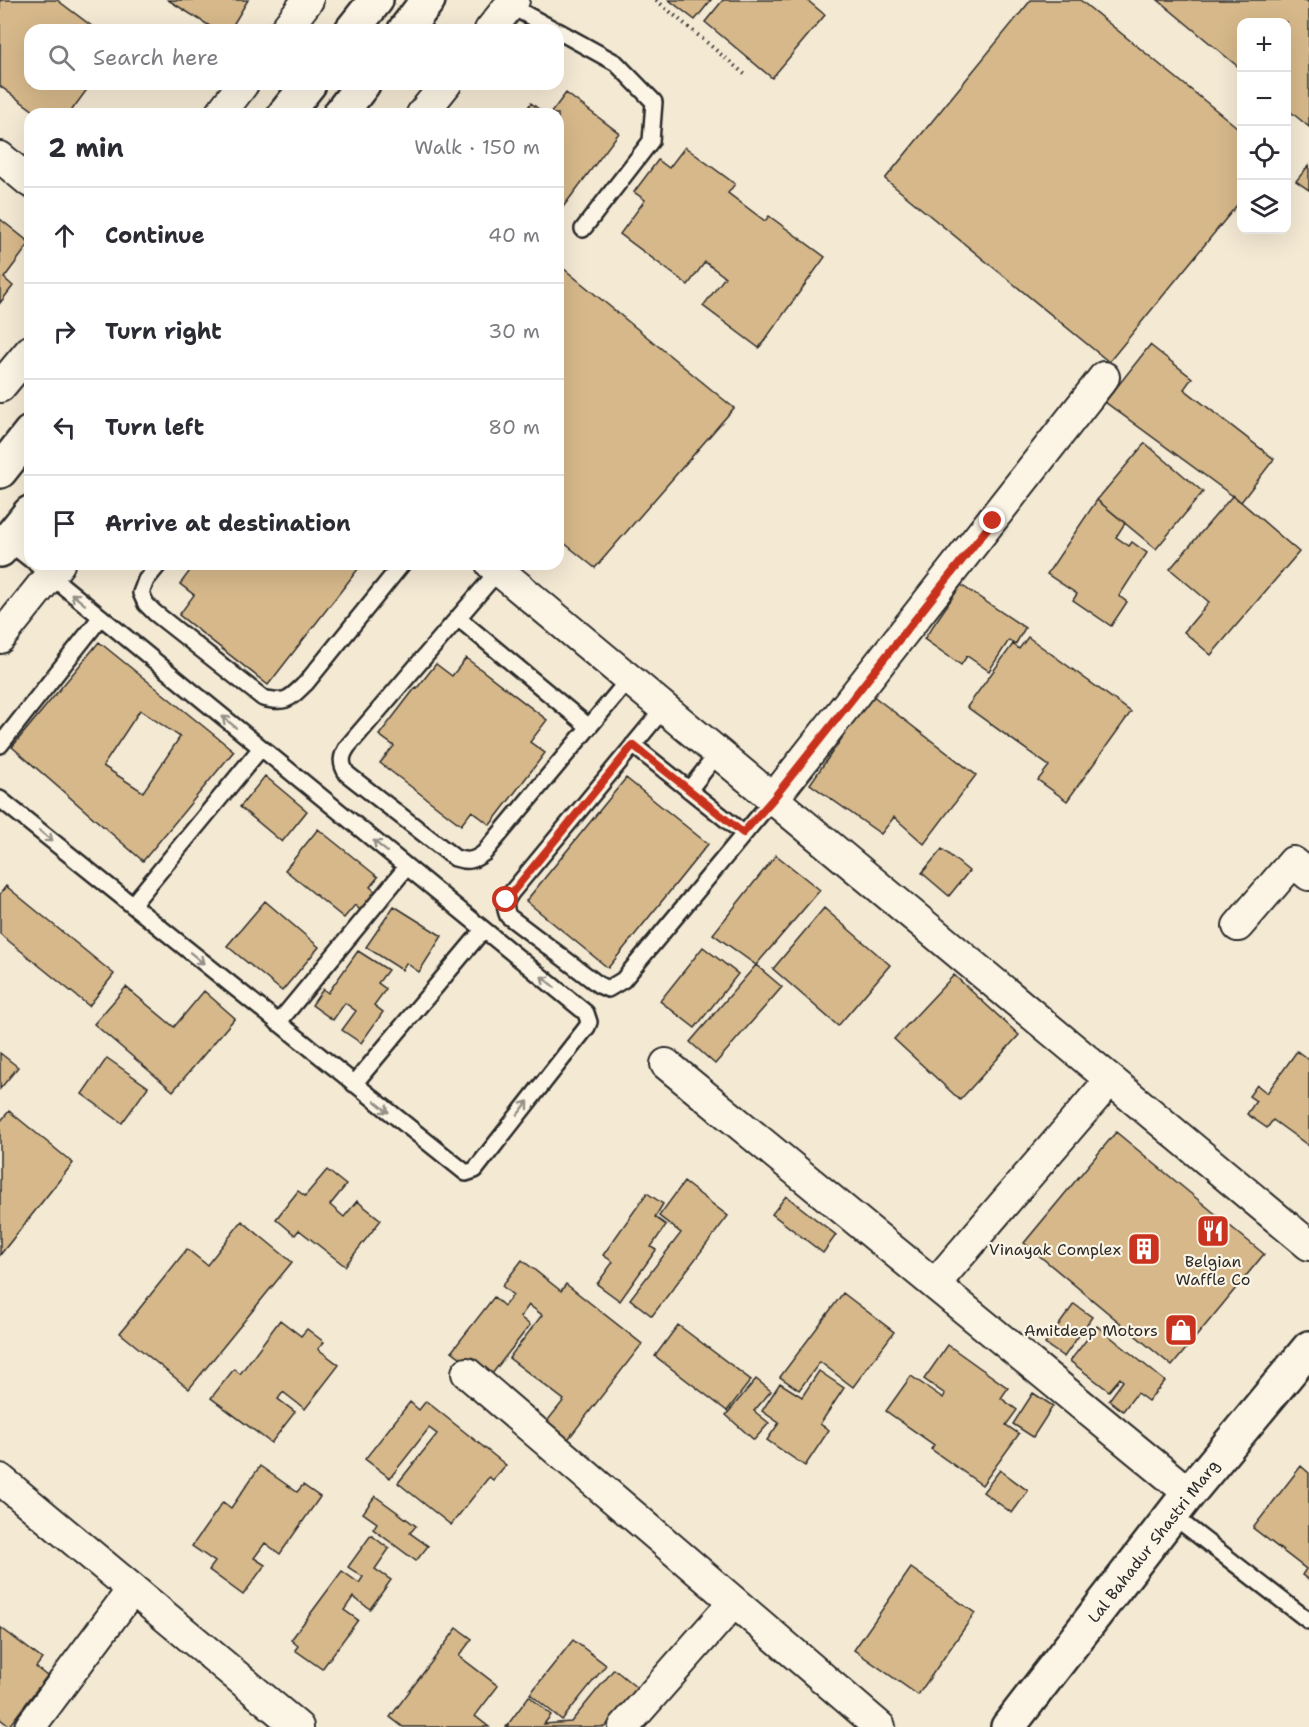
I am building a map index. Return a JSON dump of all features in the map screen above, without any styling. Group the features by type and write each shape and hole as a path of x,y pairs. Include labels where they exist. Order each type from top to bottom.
{"street":[{"path":"290,24 309,0"},
{"path":"357,24 376,0"},
{"path":"410,24 428,0"},
{"path":"494,24 508,2"},
{"path":"225,108 238,90"},
{"path":"290,108 304,90"},
{"path":"345,108 358,90"},
{"path":"427,108 441,90"},
{"path":"0,158 24,177"},
{"path":"0,387 24,358"},
{"path":"773,799 1104,377"},
{"path":"0,471 24,441"},
{"path":"0,638 26,570"},
{"path":"499,570 1309,1245"},
{"path":"1238,926 1293,862 1309,875"},
{"path":"666,1064 935,1284 1181,1504"},
{"path":"935,1284 1110,1080"},
{"name":"Lal Bahadur Shastri Marg","path":"1008,1727 1181,1504 1307,1353"},
{"path":"467,1373 880,1727"},
{"path":"0,1479 298,1727"},
{"path":"30,1727 132,1590"},
{"path":"624,1727 734,1603"}],"lane":[{"path":"508,2 545,24"},
{"path":"564,35 616,63 654,102 651,141 583,229"},
{"path":"0,799 466,1173 475,1170 589,1022 586,1013 43,570"},
{"path":"154,570 146,580 141,594 146,604 263,698 279,702 291,697 306,683 397,570"},
{"path":"493,570 458,618 348,746 342,755 342,766 347,774 455,858 465,861 474,860 484,853 629,679"},
{"path":"0,745 101,617"},
{"path":"458,618 589,728"},
{"path":"664,708 511,893 506,900 505,908 508,916 599,986 608,989 623,980 773,799"},
{"path":"633,745 743,833"},
{"path":"132,905 261,748"},
{"path":"689,790 718,753"},
{"path":"278,1023 406,868"},
{"path":"354,1084 483,930"},
{"path":"1181,1504 1309,1621"}],"path":[{"path":"656,0 748,77"}],"building":[{"path":"0,0 57,0 89,24 24,24 24,90 87,90 73,108 30,108 0,86"},
{"path":"168,0 248,0 234,24 206,24"},
{"path":"669,0 711,0 695,20"},
{"path":"723,0 807,0 825,15 772,78 705,22"},
{"path":"1031,0 1080,0 1237,127 1237,205 1109,362 885,179"},
{"path":"1158,0 1306,0 1309,3 1309,127 1291,112 1291,18 1237,18 1237,66"},
{"path":"566,93 619,133 564,206 564,108 555,108"},
{"path":"531,103 537,108 527,108"},
{"path":"685,147 735,184 728,193 765,221 769,216 825,257 759,348 703,306 725,277 705,262 688,285 620,234 645,200 634,192 658,160 669,168"},
{"path":"1309,165 1309,190 1296,181"},
{"path":"0,219 24,238 24,251 4,278 13,286 0,303"},
{"path":"564,269 734,408 595,568 564,543"},
{"path":"1150,345 1192,378 1184,389 1274,459 1241,502 1105,402"},
{"path":"1145,443 1203,492 1156,549 1097,500"},
{"path":"1233,495 1299,552 1211,655 1184,632 1209,602 1170,569"},
{"path":"1097,500 1125,523 1116,537 1129,546 1132,542 1147,553 1119,596 1127,602 1111,626 1073,600 1077,594 1047,574"},
{"path":"190,570 357,570 268,685 179,615 194,595 180,584"},
{"path":"961,585 1025,628 1015,645 1009,640 989,671 967,656 961,665 924,639"},
{"path":"1028,637 1131,712 1067,801 1038,780 1049,766 967,707 1013,644 1019,649"},
{"path":"99,642 234,751 143,861 12,747","holes":["140,710 180,737 143,792 103,766"]},
{"path":"466,658 547,720 530,742 545,753 490,825 472,811 461,825 380,763 394,746 379,735 416,687 436,664 452,676"},
{"path":"872,695 976,775 924,844 894,817 881,834 810,784"},
{"path":"265,776 307,811 282,842 240,807"},
{"path":"626,778 708,844 608,968 526,901"},
{"path":"318,829 378,877 370,887 376,892 361,911 355,905 344,918 285,870"},
{"path":"942,849 969,871 949,896 922,873"},
{"path":"776,855 820,890 756,965 713,934"},
{"path":"6,886 114,974 89,1006 0,934 0,894"},
{"path":"265,901 319,947 282,991 227,946"},
{"path":"394,906 442,936 419,972 406,963 402,970 366,947"},
{"path":"824,908 890,965 838,1026 773,969"},
{"path":"703,947 738,974 695,1028 660,1001"},
{"path":"358,951 388,970 378,983 386,989 374,1005 383,1012 361,1043 342,1030 356,1011 345,1003 333,1020 312,1005 323,989 328,993"},
{"path":"756,965 782,987 715,1064 690,1042"},
{"path":"954,975 1019,1035 960,1100 894,1039"},
{"path":"126,987 174,1027 204,991 235,1018 173,1091 94,1024"},
{"path":"1297,1051 1309,1060 1309,1146 1273,1120 1267,1128 1247,1114 1256,1101 1249,1096 1257,1085 1267,1093"},
{"path":"0,1053 18,1067 0,1089"},
{"path":"107,1058 148,1087 122,1123 82,1094"},
{"path":"9,1111 73,1163 0,1255 0,1122"},
{"name":"Vinayak Complex","path":"1116,1132 1264,1254 1172,1366 1024,1243"},
{"path":"327,1170 346,1185 330,1205 344,1217 357,1201 381,1220 345,1266 299,1230 295,1235 276,1219 298,1191 305,1196"},
{"path":"684,1182 728,1216 652,1316 630,1299 681,1233 659,1216"},
{"path":"647,1193 663,1204 655,1217 666,1225 651,1247 656,1250 620,1301 597,1284 613,1262 603,1255"},
{"path":"786,1196 836,1235 823,1253 772,1214"},
{"path":"242,1221 292,1262 189,1389 120,1333 187,1249 207,1265"},
{"path":"522,1260 561,1291 566,1284 642,1344 566,1442 544,1425 564,1400 509,1358 542,1315 529,1305 520,1317 530,1325 488,1379 452,1351 494,1297 504,1306 513,1295 502,1286"},
{"path":"843,1293 894,1332 853,1387 820,1362 799,1390 780,1377"},
{"path":"1074,1304 1092,1317 1064,1357 1045,1344"},
{"path":"280,1320 301,1336 307,1329 324,1342 318,1349 339,1365 305,1409 283,1392 278,1399 295,1412 271,1443 211,1398 234,1369 240,1374"},
{"path":"678,1325 751,1380 727,1411 655,1356"},
{"path":"1097,1326 1165,1381 1148,1401 1137,1393 1123,1411 1109,1400 1123,1381 1120,1378 1109,1391 1070,1361"},
{"path":"948,1345 1008,1388 1001,1398 1017,1410 1006,1425 1019,1434 982,1485 931,1449 934,1445 886,1411 911,1376 943,1398 945,1394 924,1379"},
{"path":"819,1371 844,1388 820,1424 829,1430 805,1466 767,1440 779,1423 762,1411 780,1383 802,1397"},
{"path":"756,1379 771,1391 754,1411 769,1423 754,1440 726,1415"},
{"path":"1033,1393 1053,1406 1033,1437 1013,1424"},
{"path":"426,1401 506,1465 493,1480 489,1477 451,1525 398,1483 437,1434 429,1428 390,1478 365,1459 410,1402 419,1410"},
{"path":"260,1466 297,1492 303,1485 320,1497 280,1554 265,1543 254,1558 265,1565 243,1595 209,1570 215,1562 192,1546 223,1502 231,1508"},
{"path":"1301,1466 1309,1473 1309,1580 1302,1575 1306,1569 1253,1528"},
{"path":"1000,1470 1028,1491 1012,1513 983,1492"},
{"path":"375,1496 416,1526 410,1533 428,1546 416,1561 373,1529 377,1523 363,1513"},
{"path":"371,1535 389,1549 375,1569 391,1580 370,1609 353,1597 344,1610 358,1620 322,1669 295,1650 298,1646 291,1640 342,1571 359,1583 363,1577 348,1567"},
{"path":"911,1568 975,1613 918,1695 854,1650"},
{"path":"0,1627 42,1659 36,1667 47,1676 9,1726 0,1719"},
{"path":"457,1628 472,1639 459,1656 498,1686 475,1716 489,1727 403,1727 390,1717"},
{"path":"573,1640 606,1665 562,1720 530,1694"},
{"path":"614,1669 637,1688 605,1727 506,1727 529,1696 551,1715 544,1724 571,1722"}],"place":[{"name":"Belgian Waffle Co","path":"1213,1231"},
{"name":"Vinayak Complex","path":"1144,1249"},
{"name":"Amitdeep Motors","path":"1181,1330"}],"route":[{"path":"506,900 633,745 743,833 773,799 993,521"}]}
